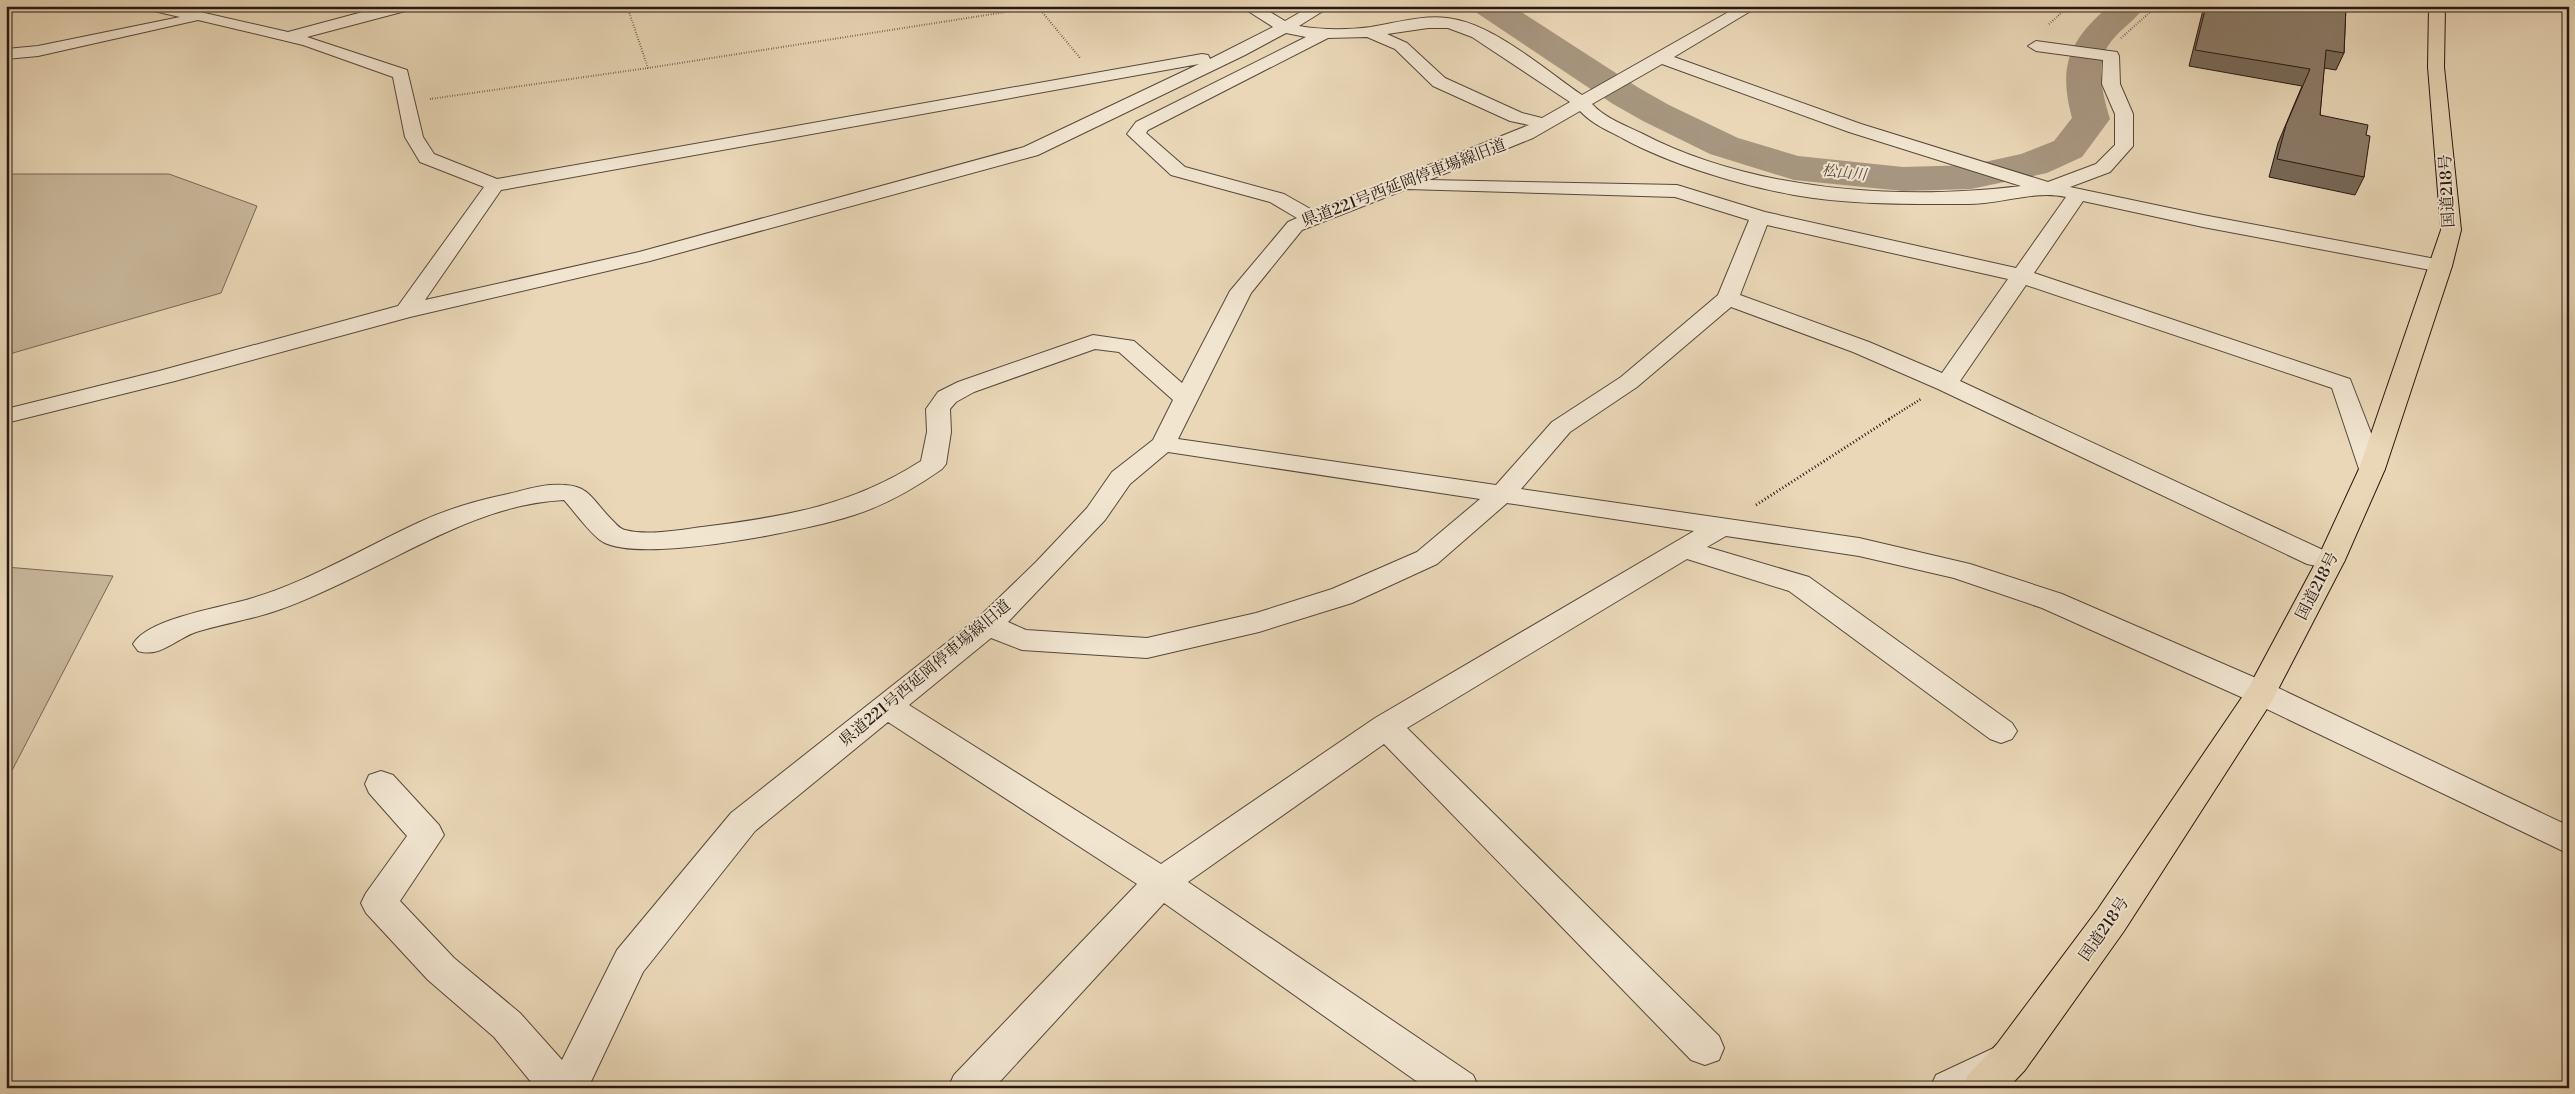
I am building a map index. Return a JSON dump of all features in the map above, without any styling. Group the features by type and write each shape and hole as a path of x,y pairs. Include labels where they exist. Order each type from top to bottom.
{"highway":[{"name":"国道218号","path":"1982,1088 2011,1057 2112,920 2261,693 2331,560 2372,469 2441,266 2451,230 2436,67 2437,6"}],"street":[{"path":"150,6 202,16 360,56 401,74 414,137 426,158 495,186 1239,52"},
{"path":"286,38 375,12 408,6"},
{"path":"1248,6 1286,28 1324,34 1369,32 1424,23 1450,23 1476,32 1582,102 1594,116 1653,147 1717,169 1794,188 1874,197 1971,198 2048,188 2103,168 2124,146 2124,114 2111,84 2111,56 2036,46"},
{"path":"6,416 168,376 406,311 643,257 1031,151 1239,52 1286,28 1323,6"},
{"path":"1715,6 1733,16"},
{"name":"県道221号西延岡停車場線旧道","path":"568,1088 630,961 743,822 988,625 1046,568 1083,528 1121,478 1162,444 1241,291 1295,226 1527,134 1582,102 1636,74 1751,6"},
{"path":"6,54 38,51 202,16"},
{"path":"1369,32 1402,46 1439,82 1516,117 1545,124"},
{"path":"1313,218 1277,198 1178,171 1136,134 1142,126 1324,34"},
{"path":"1661,58 1855,128 2048,188 2232,227 2441,266"},
{"path":"1397,185 1677,191 1760,217 2021,276 2342,384 2372,469"},
{"path":"406,311 495,186"},
{"path":"1946,384 2078,194"},
{"path":"988,625 1022,640 1147,648 1259,622 1342,596 1427,558 1502,494 1561,427 1629,382 1728,298 1760,217"},
{"path":"1728,298 1861,347 1946,384 2317,558 2331,560"},
{"path":"148,644 186,625 258,607 319,582 433,526 480,508 546,493 571,492 613,536 642,540 718,535 844,509 898,488 933,464 939,432 938,409 947,397 966,387 1093,342 1126,346 1186,399"},
{"path":"1162,444 1719,528 1859,547 1960,570 2052,601 2261,693 2330,728 2569,841"},
{"path":"968,1088 1162,882 1386,726 1719,528"},
{"path":"1683,550 1799,584 2001,731"},
{"path":"887,706 1162,882 1459,1088"},
{"path":"1386,726 1705,1048"},
{"path":"381,784 427,835 379,903 441,969 507,1025 561,1088"},
{"path":"1950,1088 2011,1057"}],"path":[{"path":"627,6 648,68"},
{"path":"407,102 648,68 1044,6"},
{"path":"2111,56 2120,39 2157,6"},
{"path":"1038,7 1098,78"},
{"path":"1719,528 1946,384"}],"shaded area":[{"path":"6,174 169,174 257,206 221,293 6,355"},
{"path":"6,567 113,576 6,782"}],"building":[{"path":"2206,6 2346,6 2344,53 2326,50 2320,115 2368,125 2366,135 2370,136 2364,177 2277,159 2286,125 2310,69 2195,50"}],"waterway":[{"name":"松山川","path":"1489,6 1626,96 1656,113 1724,146 1794,168 1903,179 1971,177 2033,164 2068,149 2091,119 2084,87 2084,65 2091,44 2129,6"}]}
